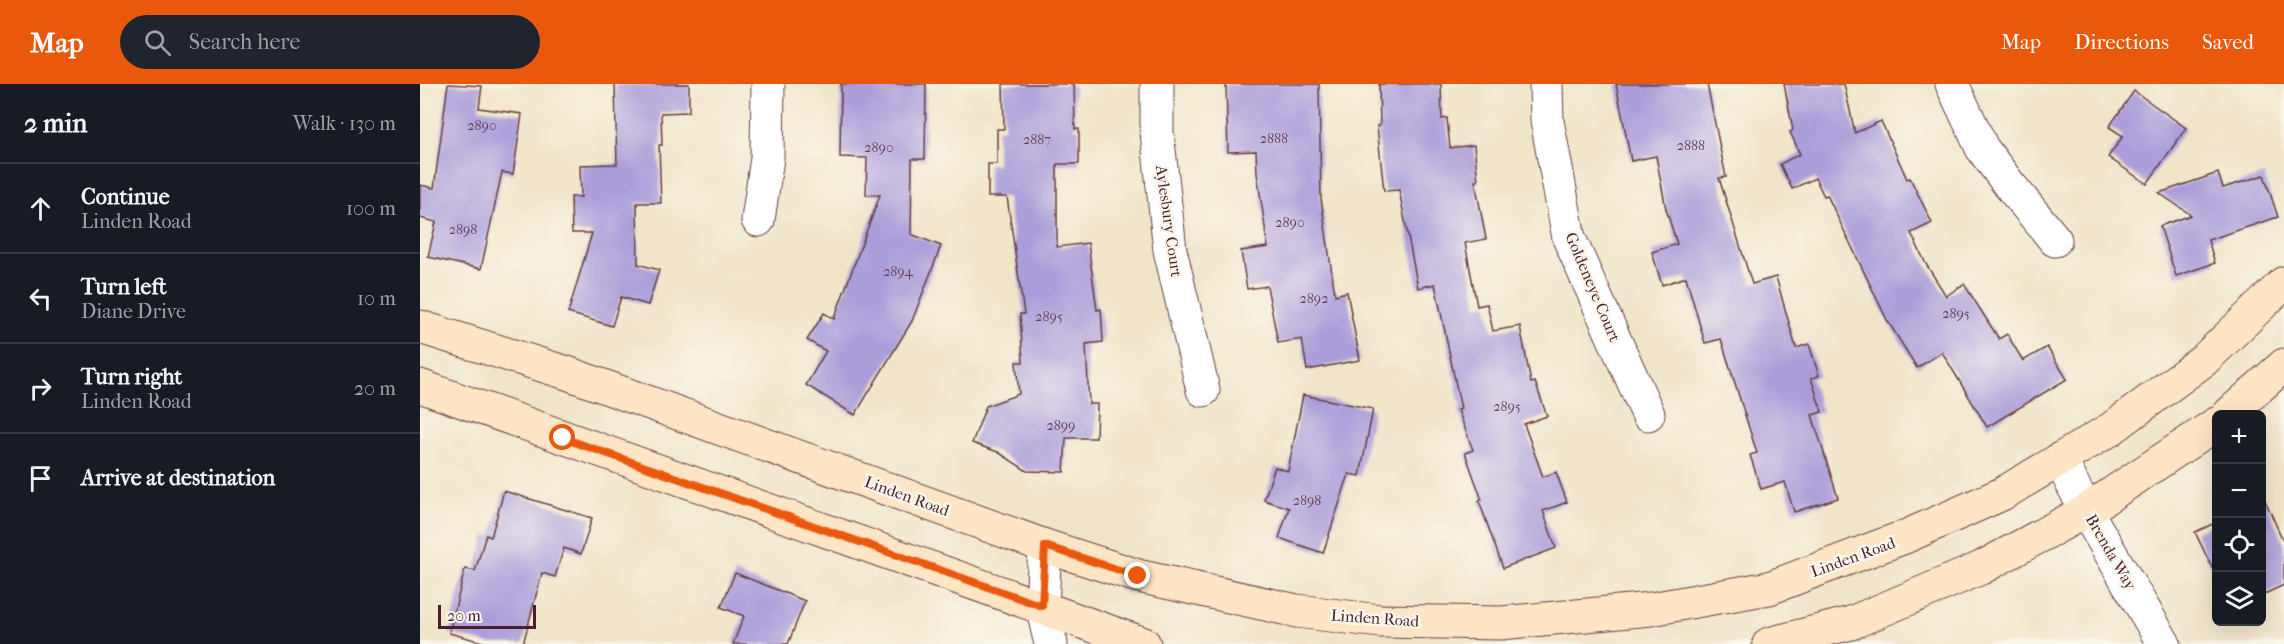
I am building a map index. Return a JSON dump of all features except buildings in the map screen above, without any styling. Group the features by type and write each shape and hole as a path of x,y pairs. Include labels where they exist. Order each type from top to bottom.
{"street":[{"path":"758,220 767,158 768,84"},
{"name":"Aylesbury Court","path":"1157,84 1157,132 1170,250 1203,390"},
{"name":"Goldeneye Court","path":"1546,84 1547,122 1569,238 1648,414"},
{"path":"1952,84 1982,148 2055,240"},
{"name":"Linden Road","path":"420,327 567,373 1045,546 1138,576 1297,611 1380,621 1501,623 1651,609 1769,588 1907,536 2002,494 2111,429 2204,360 2284,283"},
{"path":"2233,410 2284,365"},
{"path":"420,386 1144,644"},
{"path":"1769,644 1851,622 1981,568 2086,511 2212,427"},
{"name":"Brenda Way","path":"2060,459 2086,511 2164,644"},
{"path":"1045,546 1042,606 1051,644"}],"route":[{"path":"563,438 1042,606 1045,546 1138,576"}]}
